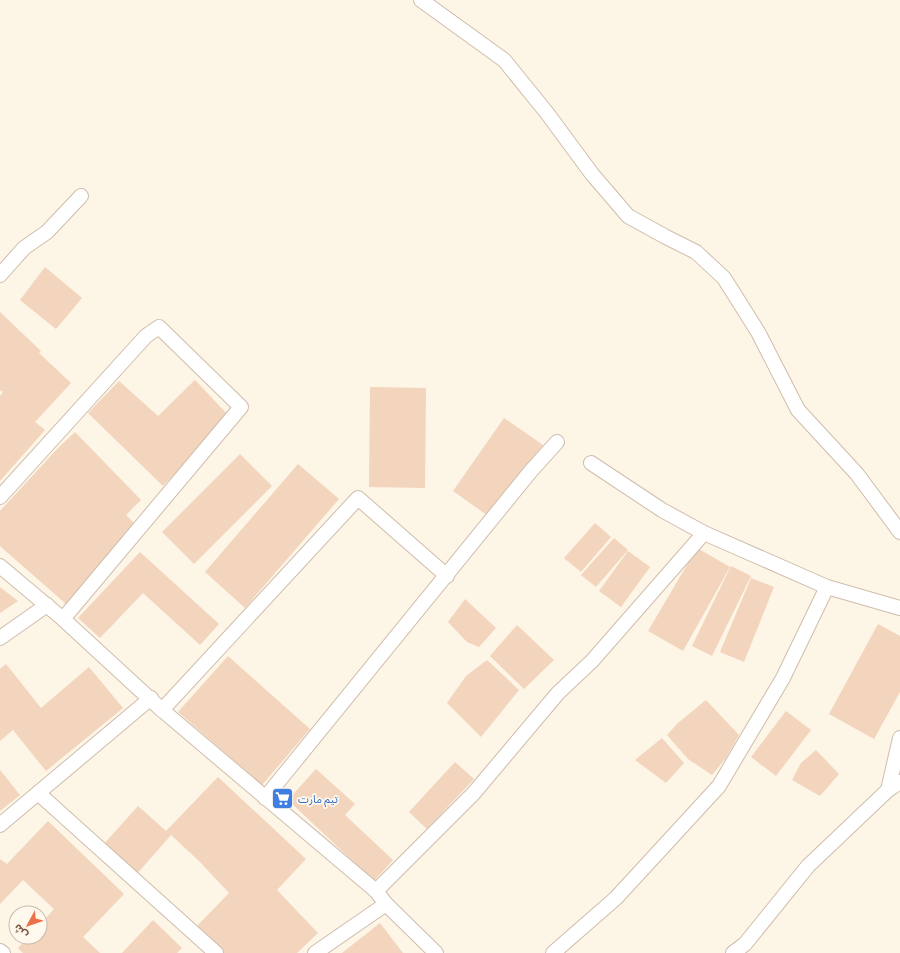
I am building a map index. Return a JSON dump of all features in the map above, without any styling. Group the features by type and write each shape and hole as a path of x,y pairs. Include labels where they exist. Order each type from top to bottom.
{"street":[{"path":"422,0 504,60 547,113 592,174 628,216 696,252 724,278 758,332 798,410 857,474 900,532"},
{"path":"0,275 24,248 47,232 81,196"},
{"path":"0,497 146,336 159,327 241,407 63,619"},
{"path":"265,798 530,472 557,442"},
{"path":"591,463 662,510 704,533 827,586 900,608"},
{"path":"162,710 358,498 447,576"},
{"path":"376,891 473,794 558,693 592,661 704,533"},
{"path":"0,566 63,619 151,698 162,710 265,798 304,828 376,891 386,904 436,953"},
{"path":"553,953 616,898 719,786 783,678 827,586"},
{"path":"0,638 47,605"},
{"path":"0,825 151,698"},
{"path":"733,953 747,948 808,866 894,786 900,738"},
{"path":"38,793 216,953"},
{"path":"315,953 386,904"}],"building":[{"path":"45,267 82,298 56,329 20,300"},
{"path":"0,312 41,351 39,353 71,383 35,422 45,430 0,481 0,396 3,392 0,390"},
{"path":"195,380 230,417 163,486 88,413 119,381 158,416"},
{"path":"370,387 426,388 425,488 369,487"},
{"path":"504,418 543,445 491,518 453,491"},
{"path":"75,432 141,500 126,515 136,525 66,604 0,546 0,511 58,448"},
{"path":"240,454 272,486 194,564 162,532"},
{"path":"298,464 339,499 245,608 205,572"},
{"path":"595,523 611,537 581,572 564,558"},
{"path":"614,538 628,550 596,587 581,575"},
{"path":"697,548 730,567 683,651 648,631"},
{"path":"628,551 650,567 621,607 599,591"},
{"path":"140,552 219,624 200,645 143,593 100,638 78,618"},
{"path":"731,566 751,576 712,656 692,646"},
{"path":"751,578 774,587 744,662 720,652"},
{"path":"0,587 18,601 0,613"},
{"path":"465,599 496,628 479,647 467,642 448,622"},
{"path":"878,624 900,636 900,692 874,739 829,714"},
{"path":"517,625 554,660 524,689 490,656"},
{"path":"228,656 310,729 262,785 178,712"},
{"path":"487,660 519,690 481,737 447,703 466,676"},
{"path":"6,664 41,708 89,667 123,708 46,771 13,730 0,741 0,669"},
{"path":"706,700 739,735 726,758 712,775 688,759 667,735 678,723"},
{"path":"786,711 811,730 776,776 751,757"},
{"path":"662,738 684,763 666,783 635,760"},
{"path":"816,750 839,774 820,796 792,780 801,763"},
{"path":"455,762 474,779 427,829 409,812"},
{"path":"316,769 355,804 345,815 393,860 374,881 288,800"},
{"path":"0,770 20,795 0,811"},
{"path":"218,777 306,859 277,890 318,933 297,953 224,953 197,926 229,893 200,862 171,835 136,875 103,845 138,806 166,831"},
{"path":"48,821 124,894 83,937 100,953 23,953 18,948 21,945 48,945 48,916 54,909 23,880 0,904 0,859 7,864"},
{"path":"153,920 182,948 177,953 122,953"},
{"path":"380,923 403,953 342,953"}],"place":[{"name":"تيم مارت","path":"282,799"}]}
